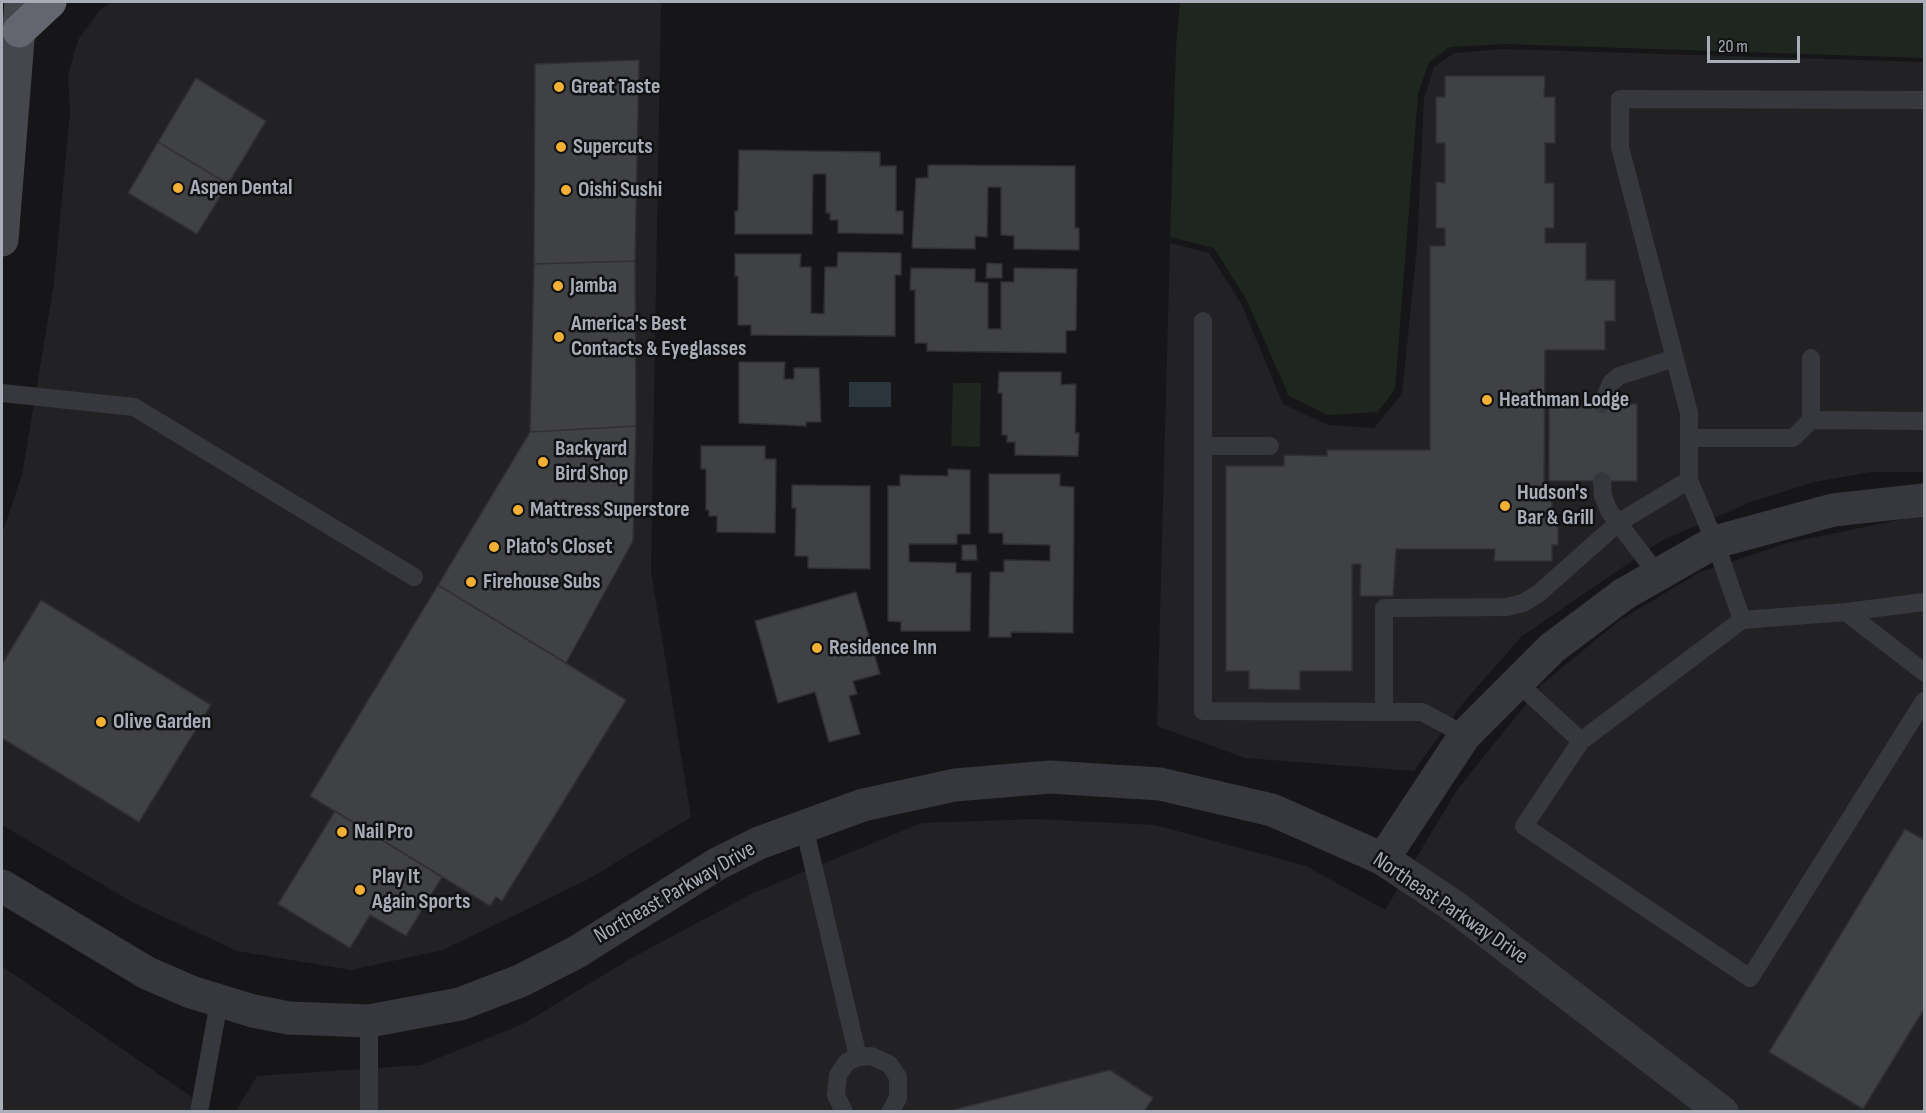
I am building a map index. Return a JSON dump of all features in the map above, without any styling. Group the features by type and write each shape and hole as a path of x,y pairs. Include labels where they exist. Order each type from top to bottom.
{"highway":[{"path":"20,16 50,2"}],"main road":[{"path":"2,240 20,16"}],"street":[{"path":"1383,859 1465,735 1552,648 1624,594 1716,542 1833,510 1924,500"},
{"name":"Northeast Parkway Drive","path":"2,886 147,973 219,1002 289,1018 369,1021 460,1004 520,981 575,952 717,864 759,843 864,805 955,785 1050,777 1160,784 1272,810 1383,859 1465,914 1722,1112"}],"lane":[{"path":"1742,620 1716,542 1689,480 1689,413 1620,147 1620,99 1924,100"},
{"path":"1203,321 1203,711 1422,712 1465,735"},
{"path":"1602,404 1611,383 1619,376 1675,358"},
{"path":"1689,438 1793,438 1811,420 1811,358"},
{"path":"2,393 134,407 414,577"},
{"path":"1811,420 1924,421"},
{"path":"1203,446 1270,446"},
{"path":"1384,712 1384,608 1506,607 1523,603 1538,594 1618,523 1689,480"},
{"path":"1602,481 1603,496 1609,511 1658,575"},
{"path":"1924,602 1846,612 1742,620 1581,741 1524,826 1750,978 1924,701"},
{"path":"1846,612 1924,672"},
{"path":"1517,682 1581,741"},
{"path":"804,826 858,1057"},
{"path":"199,1112 219,1002"},
{"path":"369,1021 369,1112"},
{"path":"844,1112 836,1095 836,1079 847,1062 858,1057 879,1058 894,1070 900,1090 897,1102 890,1112"}],"shaded area":[{"path":"112,2 661,2 651,571 691,817 587,880 443,950 351,970 237,951 132,902 2,825 2,534 22,475 54,283 70,112 68,75 78,40 100,10"},
{"path":"1180,2 1924,2 1924,58 1506,44 1450,47 1429,62 1418,94 1395,389 1378,412 1328,415 1289,396 1246,299 1214,248 1170,237 1176,46"},
{"path":"1502,49 1924,62 1924,472 1871,472 1814,482 1751,502 1661,541 1521,637 1464,702 1414,771 1245,758 1157,726 1170,243 1209,253 1242,305 1283,404 1328,425 1374,428 1402,394 1417,247 1424,99 1434,67 1454,53"},
{"path":"849,382 891,382 891,407 849,407"},
{"path":"953,383 981,383 980,447 951,446"},
{"path":"1918,516 1924,517 1924,1111 235,1112 257,1076 421,1065 523,1024 628,960 753,893 921,823 1037,819 1155,825 1306,866 1385,910 1457,790 1542,684 1619,621 1698,573 1787,543"},
{"path":"2,966 212,1111 2,1111"}],"building":[{"path":"639,60 635,261 534,264 535,64"},
{"name":"Heathman Lodge","path":"1445,76 1545,76 1544,97 1555,97 1555,143 1545,143 1545,183 1554,183 1554,228 1545,228 1545,243 1586,243 1586,280 1615,280 1615,321 1605,321 1605,350 1545,350 1544,499 1552,499 1552,516 1558,516 1558,545 1552,545 1552,561 1494,561 1495,549 1396,549 1393,596 1360,596 1361,564 1352,564 1352,671 1300,671 1300,690 1249,689 1249,671 1226,671 1226,466 1284,466 1284,455 1327,456 1327,450 1430,450 1430,246 1445,246 1445,228 1436,228 1436,182 1445,183 1445,143 1436,143 1436,97 1445,97"},
{"path":"196,78 266,121 228,184 158,142"},
{"name":"Aspen Dental","path":"158,142 228,184 197,234 128,193"},
{"path":"739,150 880,152 880,166 896,166 896,211 903,211 903,234 838,233 838,220 830,220 830,213 826,213 826,174 813,174 812,234 735,234 735,211 738,211"},
{"path":"928,165 1075,166 1075,228 1079,228 1079,250 1014,249 1014,236 1001,235 1001,187 988,187 987,237 975,236 975,249 912,248 916,178 928,178"},
{"path":"838,252 901,253 901,275 895,275 895,336 751,335 751,325 738,325 738,276 735,276 735,254 801,254 800,267 811,267 811,313 824,314 825,267 837,267"},
{"path":"635,261 636,426 530,432 534,264"},
{"path":"987,263 1002,264 1002,278 986,278"},
{"path":"911,268 975,269 975,282 988,283 988,329 1001,329 1001,282 1014,282 1014,268 1077,269 1076,330 1066,331 1066,353 927,351 927,343 915,343 915,290 910,290"},
{"path":"739,362 785,362 784,379 794,379 794,368 819,368 821,422 806,422 806,426 739,423"},
{"path":"999,372 1061,372 1061,385 1076,384 1075,433 1079,433 1078,456 1015,455 1015,442 1007,442 1007,435 1002,435 1002,393 998,393"},
{"path":"1549,404 1637,404 1637,481 1549,481"},
{"path":"636,426 633,541 566,663 438,585 530,432"},
{"path":"701,446 765,446 765,459 776,459 775,533 717,532 717,516 709,516 709,510 706,510 706,469 701,469"},
{"path":"948,469 970,470 970,534 957,534 957,544 909,544 909,562 956,563 956,573 971,573 970,631 901,631 901,622 888,621 888,486 900,486 900,475 948,476"},
{"path":"989,474 1060,474 1060,486 1074,487 1073,633 1011,632 1011,637 989,637 990,572 1004,572 1004,560 1050,561 1050,545 1003,544 1003,533 989,533"},
{"path":"792,485 870,486 870,569 808,568 808,556 795,556 796,508 792,508"},
{"path":"962,545 976,545 977,560 962,560"},
{"path":"438,585 626,700 502,901 496,897 490,906 310,796"},
{"name":"Residence Inn","path":"856,592 880,674 853,681 857,694 849,696 860,734 829,742 815,692 778,703 755,621"},
{"name":"Olive Garden","path":"41,600 211,705 139,822 2,738 2,664"},
{"name":"Play It Again Sports","path":"335,811 442,877 406,936 370,915 350,948 278,904"},
{"path":"1905,829 1924,840 1924,1009 1863,1109 1769,1052"},
{"path":"1110,1070 1153,1098 1144,1112 945,1112"}],"place":[{"name":"Great Taste","path":"559,87"},
{"name":"Supercuts","path":"561,147"},
{"name":"Aspen Dental","path":"178,188"},
{"name":"Oishi Sushi","path":"566,190"},
{"name":"Jamba","path":"558,286"},
{"name":"America's Best Contacts & Eyeglasses","path":"559,337"},
{"name":"Heathman Lodge","path":"1487,400"},
{"name":"Backyard Bird Shop","path":"543,462"},
{"name":"Hudson's Bar & Grill","path":"1505,506"},
{"name":"Mattress Superstore","path":"518,510"},
{"name":"Plato's Closet","path":"494,547"},
{"name":"Firehouse Subs","path":"471,582"},
{"name":"Residence Inn","path":"817,648"},
{"name":"Olive Garden","path":"101,722"},
{"name":"Nail Pro","path":"342,832"},
{"name":"Play It Again Sports","path":"360,890"}]}
